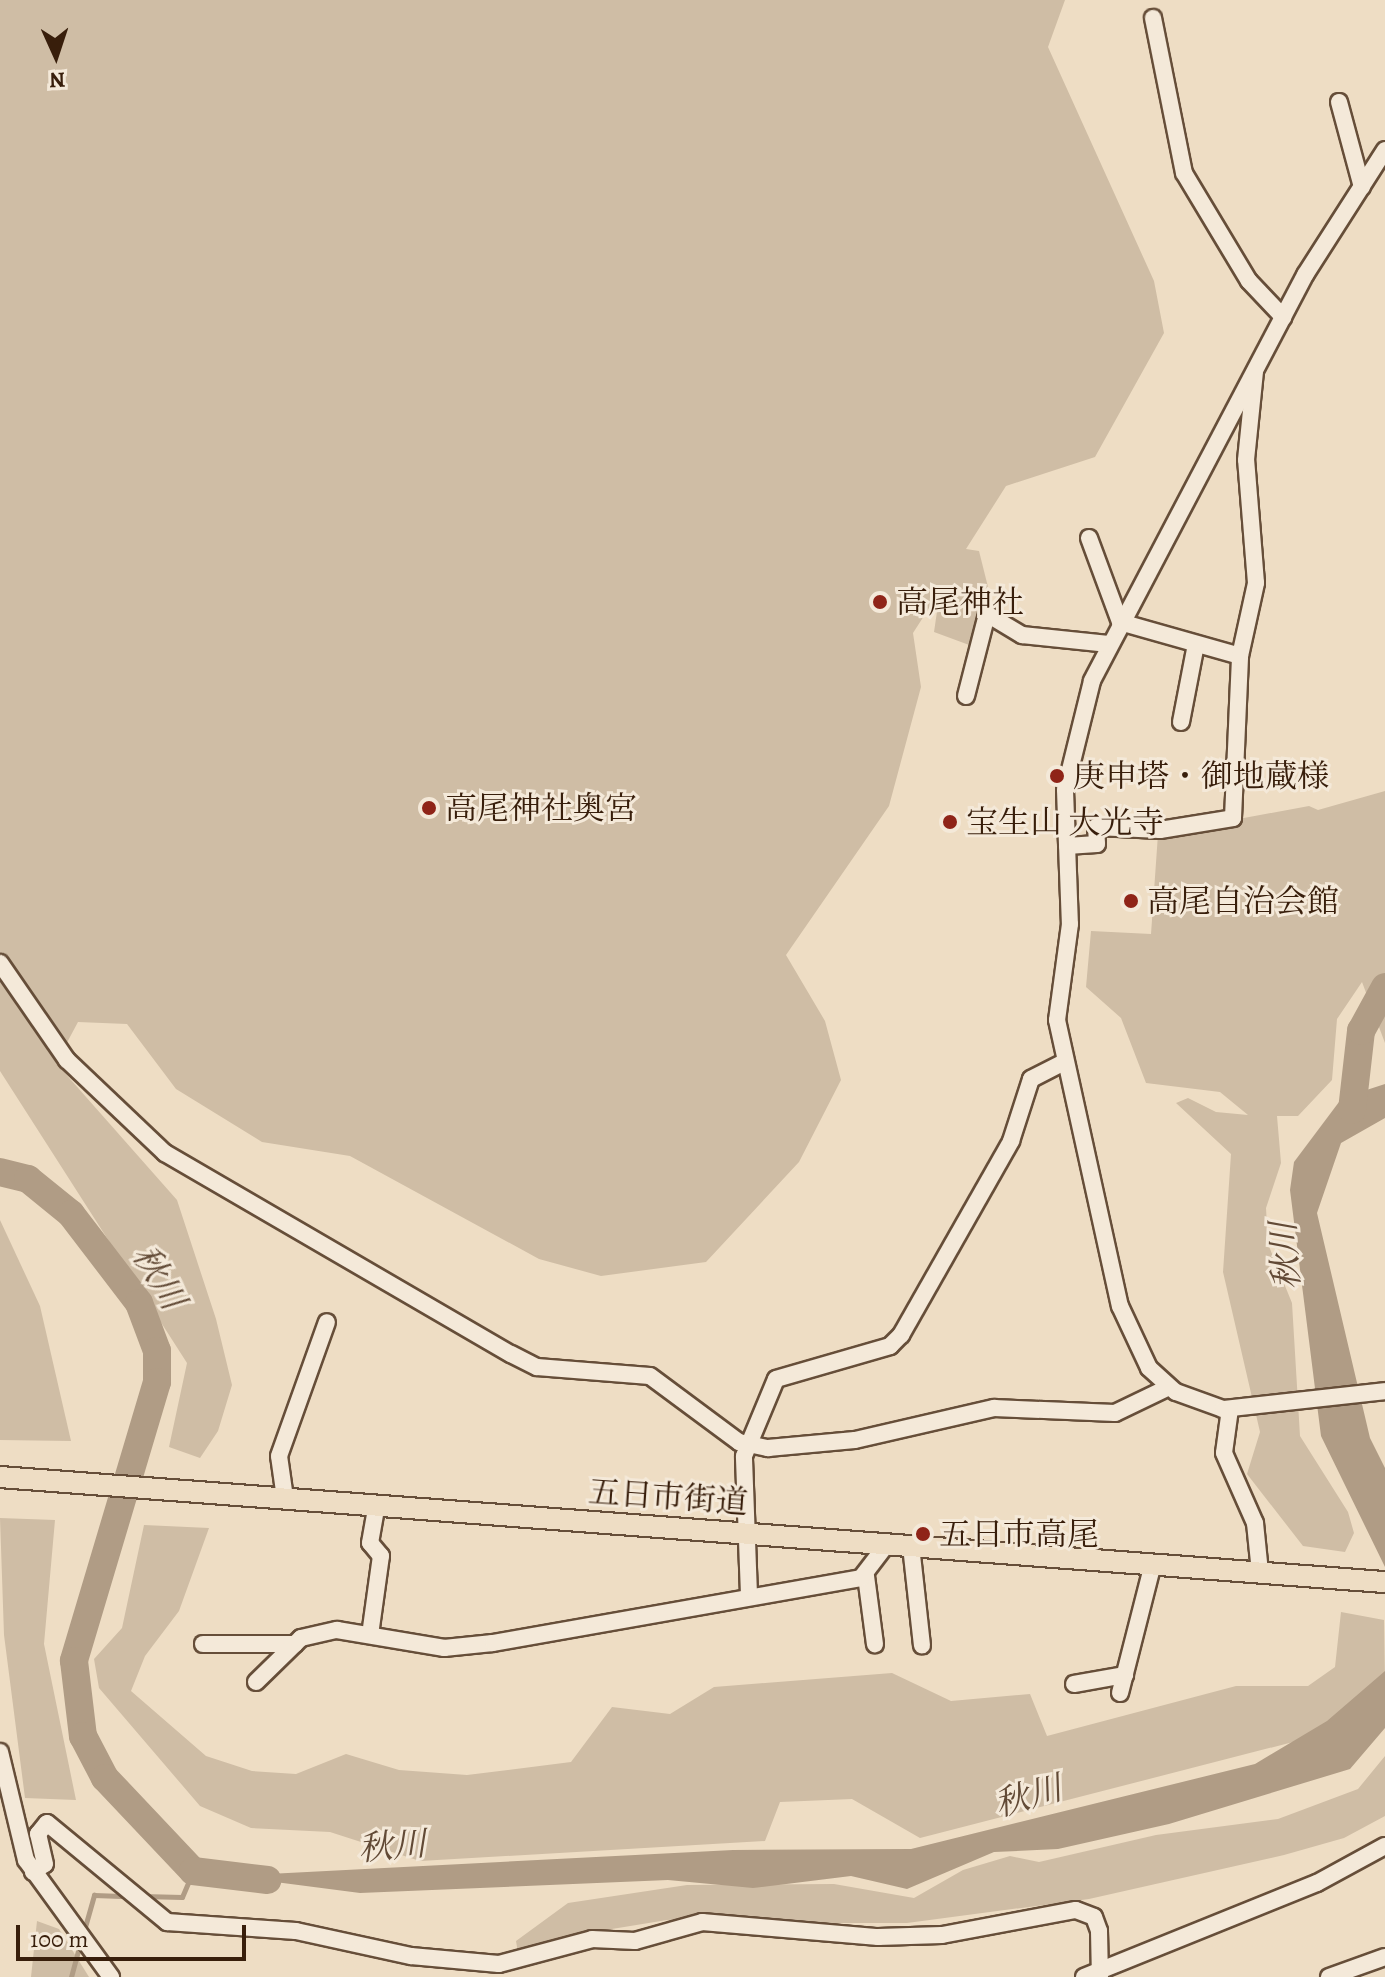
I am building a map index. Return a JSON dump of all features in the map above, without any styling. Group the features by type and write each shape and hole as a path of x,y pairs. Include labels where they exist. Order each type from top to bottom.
{"main road":[{"name":"五日市街道","path":"0,1477 1385,1582"}],"street":[{"path":"1153,18 1184,173 1249,281 1283,317"},
{"path":"1339,102 1362,187"},
{"path":"1385,150 1283,317 1109,644 1068,775 1070,924 1057,1020 1063,1063 1124,1319 1140,1355 1169,1387 1230,1409 1385,1391"},
{"path":"1067,846 1097,844 1096,827 1160,830 1233,818 1240,656 1256,583 1246,460 1255,370"},
{"path":"1089,538 1120,622"},
{"path":"966,696 987,614 1022,635 1109,644"},
{"path":"1120,622 1240,656"},
{"path":"1181,722 1196,644"},
{"path":"0,963 67,1060 165,1153 524,1360 650,1376 749,1444 855,1440 994,1408 1115,1413 1169,1387"},
{"path":"749,1595 745,1534 749,1444 776,1379 890,1346 901,1335 1011,1141 1031,1079 1063,1063"},
{"path":"285,1498 279,1456 327,1322"},
{"path":"1230,1409 1224,1453 1255,1523 1260,1572"},
{"path":"370,1635 381,1556 370,1543 377,1505"},
{"path":"875,1644 866,1576 887,1544"},
{"path":"911,1546 922,1645"},
{"path":"1120,1693 1153,1564"},
{"path":"203,1644 295,1644 337,1630 444,1648 493,1643 866,1576"},
{"path":"256,1682 295,1644"},
{"path":"1074,1684 1125,1675"},
{"path":"0,1752 11,1819 33,1872 111,1977"},
{"path":"33,1872 45,1864 38,1834 47,1823 167,1922 296,1931 411,1956 510,1969 702,1922 894,1936 1076,1910 1094,1917 1099,1931 1094,1975 1317,1883 1385,1846"},
{"path":"1329,1977 1385,1957"}],"shaded area":[{"path":"0,0 1065,0 1048,47 1154,281 1164,333 1095,457 1006,486 966,549 979,551 992,603 980,649 934,632 940,591 913,633 921,687 889,806 786,955 825,1021 841,1080 799,1162 706,1262 601,1276 539,1259 350,1156 262,1142 176,1089 127,1024 78,1022 56,1063 177,1200 216,1319 232,1385 218,1431 200,1458 169,1447 187,1363 0,1071"},
{"path":"1385,791 1385,1043 1362,982 1337,1019 1332,1080 1298,1116 1277,1116 1281,1163 1266,1208 1268,1244 1292,1303 1300,1436 1348,1512 1354,1533 1345,1552 1303,1546 1247,1474 1260,1432 1223,1272 1231,1154 1176,1103 1188,1098 1216,1112 1248,1115 1220,1092 1146,1083 1121,1018 1086,987 1091,931 1151,934 1158,834 1309,806 1318,810"},
{"path":"1385,1084 1385,1118 1341,1143 1317,1213 1370,1438 1385,1468 1385,1567 1321,1436 1290,1190 1294,1162 1342,1098"},
{"path":"0,1220 40,1306 71,1441 0,1440"},
{"path":"0,1518 55,1520 44,1644 76,1800 25,1798 4,1635"},
{"path":"144,1525 209,1528 179,1611 145,1656 131,1691 206,1756 252,1771 296,1774 346,1754 399,1770 467,1775 571,1762 612,1707 670,1714 714,1687 892,1673 951,1701 1030,1694 1047,1736 1236,1686 1308,1686 1335,1667 1341,1612 1384,1620 1385,1679 1320,1735 920,1838 852,1799 780,1802 765,1841 420,1861 330,1832 251,1828 200,1806 99,1688 94,1659 122,1628"},
{"path":"1385,1671 1385,1728 1350,1769 1169,1824 1058,1849 994,1852 907,1889 851,1876 753,1888 668,1880 360,1893 229,1876 733,1850 911,1849 1255,1764 1327,1721"},
{"path":"1385,1756 1385,1816 1344,1838 1284,1855 1089,1899 907,1923 787,1923 741,1915 667,1920 569,1936 518,1953 516,1941 568,1903 687,1885 834,1884 914,1898 963,1870 1010,1856 1039,1862 1156,1835 1278,1819 1358,1789"},
{"path":"37,1921 59,1929 89,1977 31,1977"}],"waterway":[{"path":"1352,1110 1361,1031 1385,987"},
{"name":"秋川","path":"0,1172 28,1179 71,1214 139,1303 157,1351 157,1382 74,1661 83,1736 105,1778 193,1871 267,1880"},
{"path":"142,1896 182,1897 193,1871"},
{"path":"83,1934 94,1895 128,1896"},
{"path":"71,1977 80,1943"}],"place":[{"name":"高尾神社","path":"880,602"},
{"name":"庚申塔・御地蔵様","path":"1057,776"},
{"name":"高尾神社奥宮","path":"429,808"},
{"name":"宝生山 大光寺","path":"950,822"},
{"name":"高尾自治会館","path":"1131,901"},
{"name":"五日市高尾","path":"923,1534"}]}
